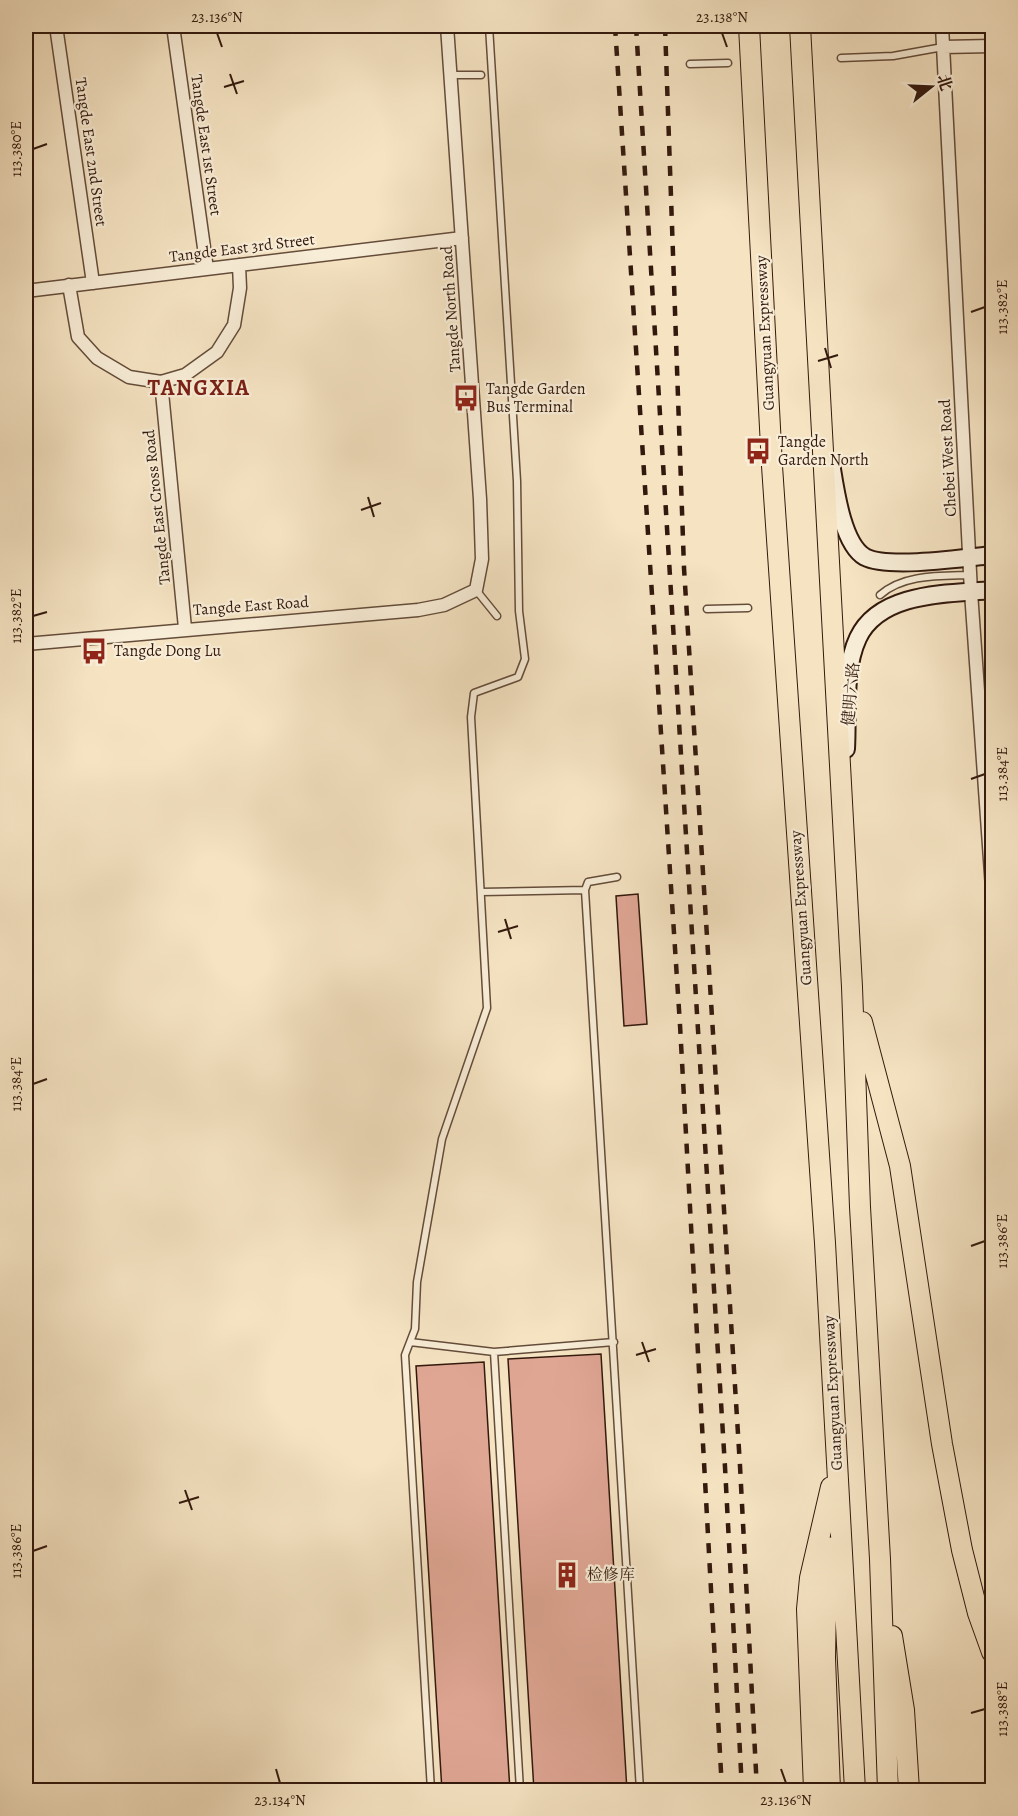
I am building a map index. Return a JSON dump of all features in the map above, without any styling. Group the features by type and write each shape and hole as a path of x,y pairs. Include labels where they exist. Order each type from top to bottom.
{"highway":[{"name":"Guangyuan Expressway","path":"749,26 772,466 825,1243 855,1791"},
{"path":"800,26 823,415 852,987 860,1207 880,1559 888,1791"},
{"path":"852,987 900,1166 952,1500 969,1581 993,1652"},
{"path":"830,1791 825,1658 825,1565 836,1467"},
{"path":"814,1791 807,1609 810,1578 836,1467"},
{"path":"880,1559 904,1710 909,1791"}],"main road":[{"path":"823,415 841,516 858,550 864,557 881,561 993,555"},
{"name":"健明六路","path":"842,791 849,674 858,638 872,620 908,600 993,590"}],"street":[{"name":"Tangde East 2nd Street","path":"56,26 93,283"},
{"name":"Tangde East 1st Street","path":"172,26 207,269"},
{"name":"Tangde North Road","path":"447,26 480,509 482,559 476,590"},
{"name":"Chebei West Road","path":"942,26 971,592 993,888"},
{"path":"943,47 993,46"},
{"name":"Tangde East 3rd Street","path":"26,291 462,238"},
{"path":"69,285 78,337 97,358 129,378 161,382 185,375 218,352 234,325 240,288 239,266"},
{"name":"Tangde East Cross Road","path":"161,382 185,628"},
{"name":"Tangde East Road","path":"26,644 185,628 418,610 450,603 476,590"}],"lane":[{"path":"431,1791 405,1355 415,1329 417,1282 442,1139 487,1008 471,717 474,693 518,677 525,659 519,611 517,481 489,26"},
{"path":"841,58 893,56 943,47"},
{"path":"690,64 728,63"},
{"path":"451,75 481,75"},
{"path":"880,595 897,583 908,580 970,575"},
{"path":"476,590 497,616"},
{"path":"707,609 748,608"},
{"path":"617,877 588,882 585,890 640,1791"},
{"path":"481,892 585,890"},
{"path":"410,1342 494,1352 614,1342"},
{"path":"494,1352 520,1791"}],"building":[{"path":"638,894 647,1024 624,1026 616,896"},
{"name":"检修库","path":"601,1354 627,1791 534,1791 508,1359"},
{"path":"484,1362 510,1791 442,1791 416,1366"}],"railway":[{"path":"615,26 680,1025 722,1790"},
{"path":"636,26 725,1467 742,1790"},
{"path":"665,26 684,568 740,1466 757,1790"}],"place":[{"name":"Tangde Garden Bus Terminal","path":"466,398"},
{"name":"Tangde Garden North","path":"758,451"},
{"name":"Tangde Dong Lu","path":"94,651"},
{"name":"检修库","path":"567,1575"}],"district":[{"name":"TANGXIA","path":"199,388"}]}
